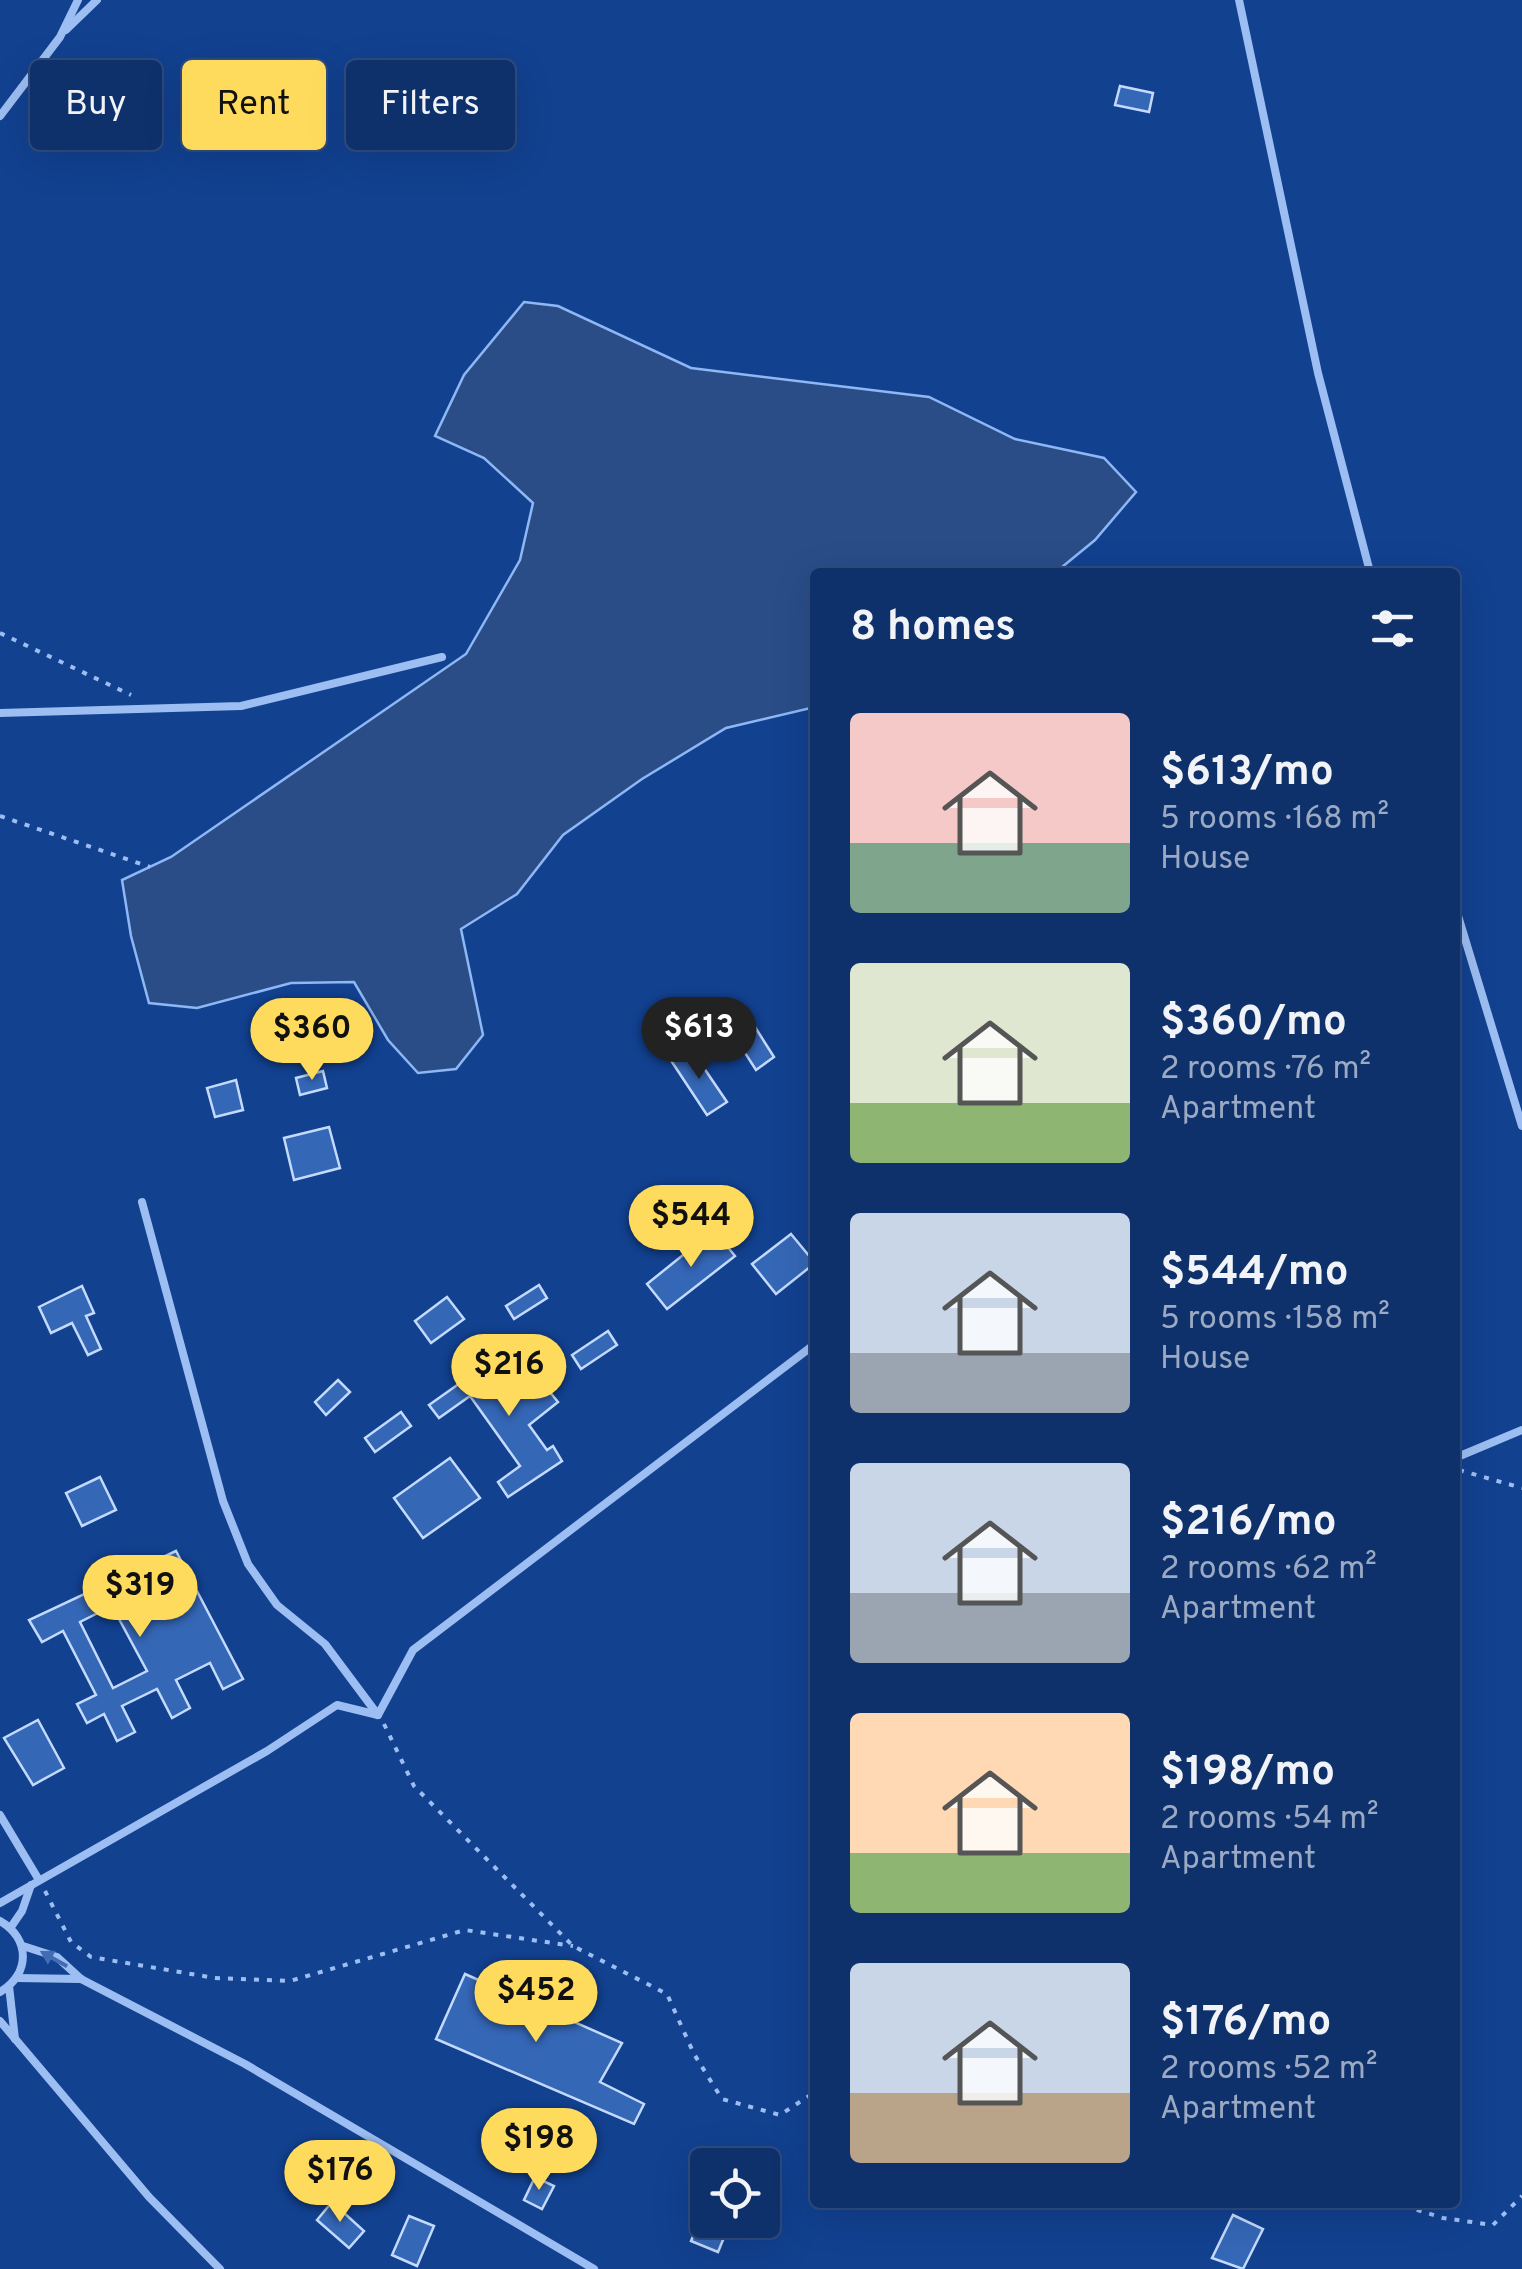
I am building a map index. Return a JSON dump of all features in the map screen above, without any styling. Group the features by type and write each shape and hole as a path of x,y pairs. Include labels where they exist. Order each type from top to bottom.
{"lane":[{"path":"60,37 78,0"},
{"path":"0,116 60,37 97,0"},
{"path":"1239,0 1318,372 1369,568"},
{"path":"0,713 242,706 442,656"},
{"path":"1460,922 1522,1126"},
{"path":"142,1202 223,1501 248,1564 277,1605 325,1644 378,1716"},
{"path":"378,1716 413,1650 810,1350"},
{"path":"1460,1456 1522,1430"},
{"path":"0,1903 267,1751 337,1706 378,1716"},
{"path":"0,1816 35,1882"},
{"path":"11,1927 35,1882"},
{"path":"0,1921 11,1927 23,1946 24,1957 17,1978 0,1992"},
{"path":"23,1946 57,1957 81,1979 245,2064 594,2269"},
{"path":"17,1978 81,1979"},
{"path":"10,1986 15,2039"},
{"path":"0,2021 149,2197 220,2269"}],"path":[{"path":"0,633 159,708"},
{"path":"0,816 150,866"},
{"path":"1460,1469 1522,1488"},
{"path":"378,1716 414,1786 573,1946 666,1994 694,2054 722,2099 780,2115 810,2095"},
{"path":"35,1882 71,1942 91,1957 215,1978 290,1981 466,1930 573,1946"},
{"path":"1412,2208 1444,2218 1494,2225 1522,2196"}],"water":[{"path":"524,302 558,306 691,368 929,397 1015,439 1104,458 1136,492 1095,540 1061,568 810,568 810,708 726,728 642,779 563,835 517,894 461,929 483,1035 456,1069 418,1073 388,1040 354,982 291,983 197,1008 149,1003 131,936 122,880 171,857 466,654 520,560 533,503 484,458 435,436 464,375"}],"building":[{"path":"1120,86 1153,93 1149,112 1115,105"},
{"path":"755,1027 774,1057 756,1070 736,1039"},
{"path":"691,1049 727,1102 707,1115 672,1062"},
{"path":"323,1071 327,1088 300,1095 296,1078"},
{"path":"236,1080 243,1110 215,1117 207,1088"},
{"path":"329,1127 340,1168 294,1180 284,1138"},
{"path":"714,1230 735,1256 667,1309 647,1284"},
{"path":"791,1234 810,1257 810,1267 776,1294 752,1264"},
{"path":"539,1285 547,1298 514,1319 506,1306"},
{"path":"82,1286 94,1313 86,1316 101,1349 88,1355 72,1323 51,1333 39,1307"},
{"path":"447,1297 464,1319 431,1343 415,1321"},
{"path":"608,1331 617,1345 581,1369 572,1355"},
{"path":"494,1359 516,1390 535,1374 558,1402 529,1425 547,1450 553,1446 562,1461 508,1497 498,1482 520,1466 470,1396 439,1418 429,1405"},
{"path":"338,1380 350,1392 326,1415 315,1402"},
{"path":"401,1412 411,1426 375,1452 365,1438"},
{"path":"450,1458 480,1498 423,1538 394,1498"},
{"path":"100,1477 116,1510 82,1526 66,1493"},
{"path":"176,1551 243,1679 223,1689 210,1663 176,1680 190,1708 172,1718 157,1689 122,1706 135,1732 117,1741 104,1714 87,1723 77,1704 96,1695 63,1631 42,1642 29,1620","holes":["112,1606 147,1671 113,1688 80,1622"]},
{"path":"38,1720 64,1768 33,1785 4,1738"},
{"path":"465,1974 622,2043 600,2082 644,2104 634,2124 436,2039"},
{"path":"535,2177 554,2186 542,2209 524,2200"},
{"path":"332,2202 364,2231 349,2248 317,2220"},
{"path":"1233,2215 1263,2229 1243,2269 1212,2258"},
{"path":"409,2216 434,2226 417,2266 392,2255"},
{"path":"692,2238 724,2238 718,2252 691,2241"}]}
